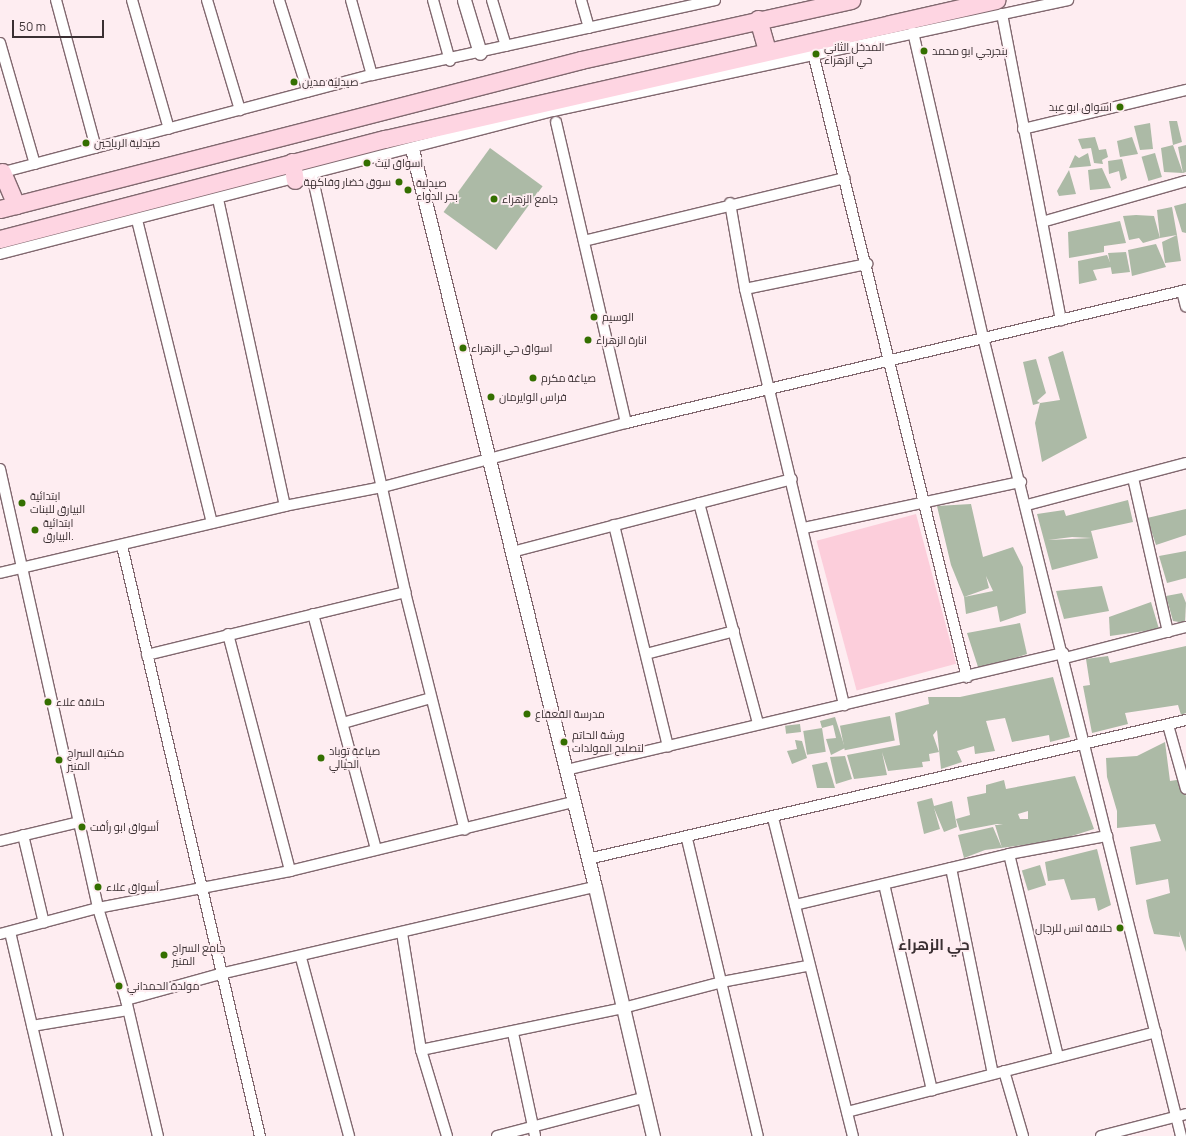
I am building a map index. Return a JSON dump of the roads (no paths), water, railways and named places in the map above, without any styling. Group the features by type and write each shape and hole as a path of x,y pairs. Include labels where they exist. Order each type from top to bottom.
{"main road":[{"path":"1,172 8,207 581,60 758,19 850,0"},
{"path":"0,239 292,162 733,64 767,50 999,7"},
{"path":"758,19 767,50"},
{"path":"292,162 295,180"}],"street":[{"path":"56,0 96,148"},
{"path":"132,0 169,128"},
{"path":"207,0 240,110"},
{"path":"279,0 308,92"},
{"path":"351,0 372,75"},
{"path":"433,0 450,61"},
{"path":"464,0 480,53"},
{"path":"492,0 506,46"},
{"path":"581,0 589,28"},
{"path":"1,172 372,75 450,61 506,46 589,28 677,4 714,0"},
{"path":"0,254 295,180 733,64 813,53 913,32 999,7 1068,0"},
{"path":"999,7 1061,320"},
{"path":"913,32 983,337 1064,655 1106,836 1156,1032 1181,1116 1181,1136"},
{"path":"0,43 35,164"},
{"path":"813,53 967,677"},
{"path":"1023,128 1186,90"},
{"path":"556,122 626,423"},
{"path":"412,149 487,460 512,552 595,887 653,1136"},
{"path":"312,175 383,487 405,592 464,830"},
{"path":"584,241 730,203 845,178"},
{"path":"1042,222 1186,181"},
{"path":"218,199 286,506"},
{"path":"730,203 745,289 804,528 844,705"},
{"path":"137,220 212,523"},
{"path":"745,289 866,264"},
{"path":"0,574 23,567 122,546 286,506 383,487 626,423 770,390 983,337 1061,320 1184,290 1186,307"},
{"path":"1027,505 1186,463"},
{"path":"0,469 98,908 127,1005 158,1136"},
{"path":"1133,478 1168,632"},
{"path":"512,552 792,479"},
{"path":"804,528 1021,482"},
{"path":"699,503 758,723"},
{"path":"614,525 668,747"},
{"path":"122,546 146,655 203,888 220,974 260,1136"},
{"path":"146,655 405,592"},
{"path":"313,614 376,849"},
{"path":"566,770 668,747 758,723 844,705 1186,627"},
{"path":"646,654 734,631"},
{"path":"228,634 290,871"},
{"path":"343,723 432,698"},
{"path":"588,860 687,839 1186,720"},
{"path":"1168,725 1186,788"},
{"path":"58,1136 32,1026 5,933 98,908 290,871 376,849 464,830 574,802"},
{"path":"773,818 795,905 807,966 853,1136"},
{"path":"0,841 79,822"},
{"path":"23,835 44,923"},
{"path":"795,905 1009,854 1106,836"},
{"path":"687,839 758,1136"},
{"path":"1009,854 1058,1057"},
{"path":"952,868 993,1074"},
{"path":"884,884 932,1090"},
{"path":"32,1026 127,1005 220,974 301,958 595,887"},
{"path":"402,933 421,1050 447,1136"},
{"path":"301,958 349,1136"},
{"path":"421,1050 513,1033 624,1008 722,982 807,966"},
{"path":"847,1112 1156,1032"},
{"path":"513,1033 534,1132"},
{"path":"1004,1071 1023,1136"},
{"path":"497,1136 534,1132 644,1098"},
{"path":"1101,1136 1181,1116"}],"place":[{"name":"بنجرجي ابو محمد","path":"924,51"},
{"name":"المدخل الثاني حي الزهراء","path":"816,54"},
{"name":"صيدلية مدين","path":"294,82"},
{"name":"اسواق ابو عبد","path":"1120,107"},
{"name":"صيدلية الرياحين","path":"86,143"},
{"name":"اسواق ليث","path":"367,163"},
{"name":"سوق خضار وفاكهة","path":"399,182"},
{"name":"صيدلية بحر الدواء","path":"408,190"},
{"name":"جامع الزهراء","path":"494,199"},
{"name":"الوسيم","path":"594,317"},
{"name":"انارة الزهراء","path":"588,340"},
{"name":"اسواق حي الزهراء","path":"463,348"},
{"name":"صياغة مكرم","path":"533,378"},
{"name":"فراس الوايرمان","path":"491,397"},
{"name":"ابتدائية البيارق للبنات","path":"22,503"},
{"name":"ابتدائية البيارق.","path":"35,530"},
{"name":"حلاقة علاء","path":"48,702"},
{"name":"مدرسة القعقاع","path":"527,714"},
{"name":"ورشة الحاتم لتصليح المولدات","path":"564,742"},
{"name":"صياغة توباد الحيالي","path":"321,758"},
{"name":"مكتبة السراج المنير","path":"59,760"},
{"name":"أسواق ابو رأفت","path":"82,827"},
{"name":"أسواق علاء","path":"98,887"},
{"name":"حلاقة انس للرجال","path":"1120,928"},
{"name":"جامع السراج المنير","path":"164,955"},
{"name":"مولدة الحمداني","path":"119,986"}],"district":[{"name":"حي الزهراء","path":"934,945"}]}
